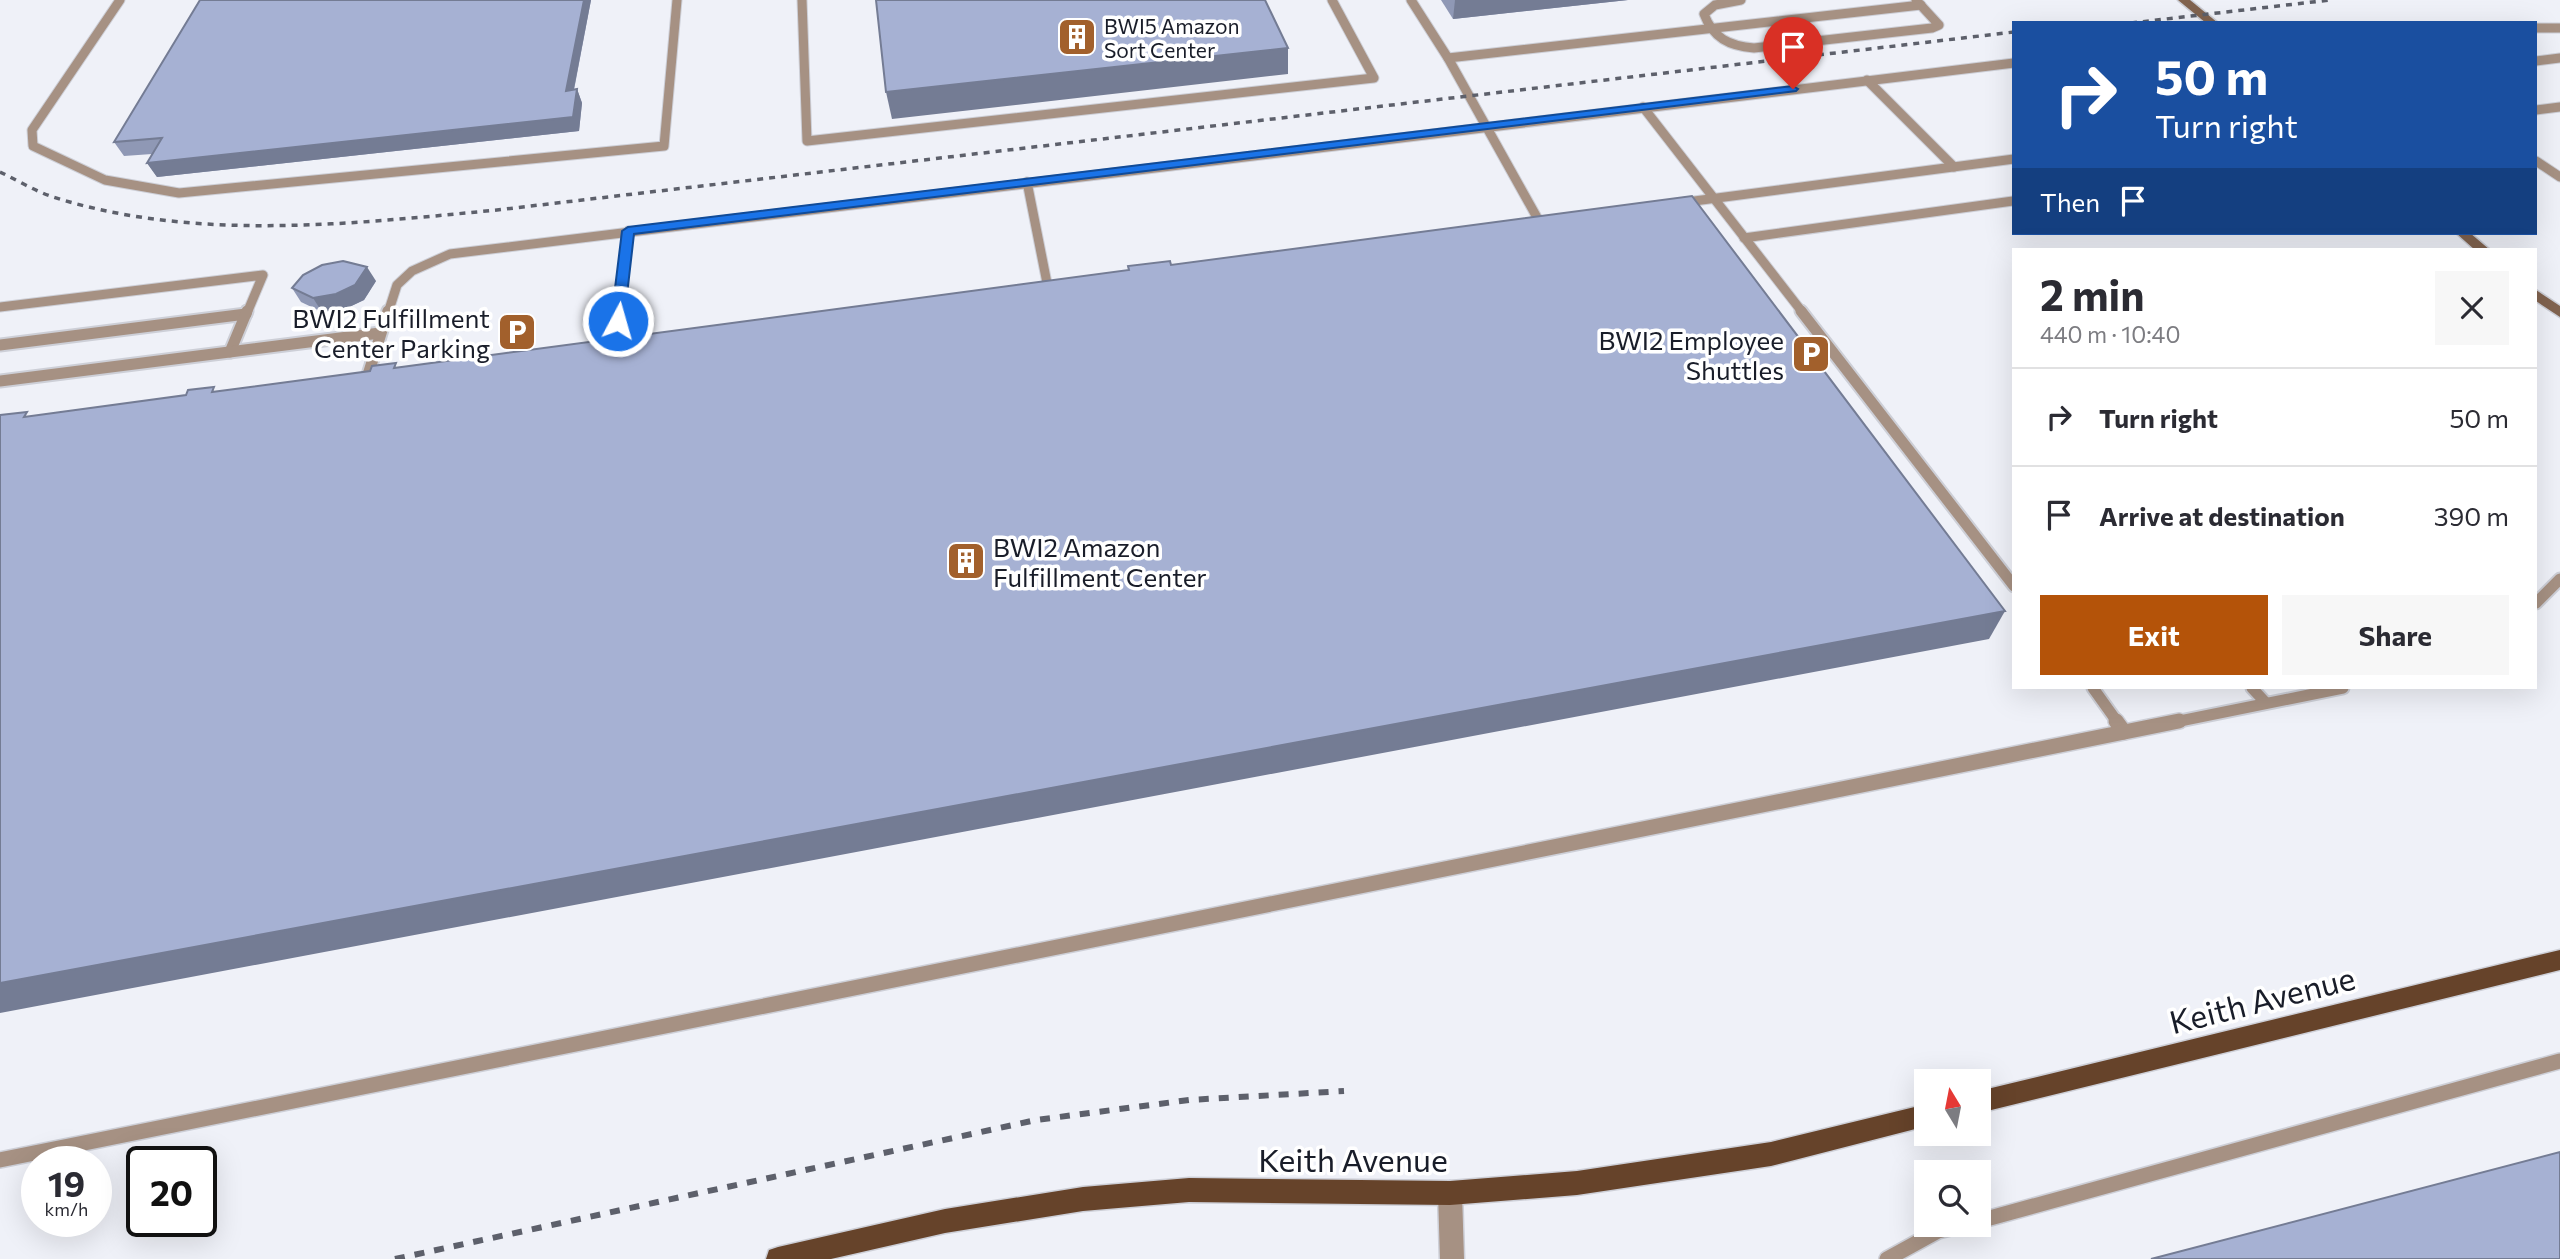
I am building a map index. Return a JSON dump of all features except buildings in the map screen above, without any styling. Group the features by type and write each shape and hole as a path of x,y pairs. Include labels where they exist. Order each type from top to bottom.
{"main road":[{"path":"2183,0 2210,21"},
{"path":"2464,235 2481,248"},
{"path":"2537,295 2560,313"},
{"name":"Keith Avenue","path":"1992,1099 2560,960"},
{"name":"Keith Avenue","path":"778,1259 945,1221 1083,1199 1189,1191 1450,1194 1577,1183 1771,1154 1914,1118"}],"street":[{"path":"1450,1194 1452,1259"}],"lane":[{"path":"120,0 32,130 33,146 105,180 178,193 664,146 677,0"},
{"path":"802,0 807,141 1374,78 1332,0"},
{"path":"1411,0 1448,58 1539,221"},
{"path":"1448,58 1709,30 1896,8 1918,3 1940,25 1755,48 1729,44 1709,30 1704,14 1707,8 1741,0"},
{"path":"1886,0 1896,8"},
{"path":"2537,28 2560,28"},
{"path":"2537,61 2560,58"},
{"path":"367,378 397,285 412,271 439,257 473,250 2012,62"},
{"path":"1867,80 1954,167"},
{"path":"1643,107 2012,583"},
{"path":"2537,110 2560,107"},
{"path":"1673,203 2012,159"},
{"path":"2537,162 2560,177"},
{"path":"1027,182 1048,288"},
{"path":"1744,238 2012,201"},
{"path":"1525,223 1552,219"},
{"path":"615,345 628,231"},
{"path":"0,307 263,275 230,352"},
{"path":"1034,290 1061,286"},
{"path":"0,345 246,314"},
{"path":"0,381 380,333"},
{"path":"601,347 628,344"},
{"path":"354,380 380,377"},
{"path":"2537,602 2560,579"},
{"path":"2094,689 2124,732"},
{"path":"2253,689 2266,703"},
{"path":"0,1160 2338,689"},
{"path":"1991,1218 2560,1060"},
{"path":"1887,1259 1927,1237"}],"railway":[{"path":"2148,21 2330,0"},
{"path":"0,172 53,197 107,211 162,220 217,225 330,224 497,210 2012,32"},
{"path":"395,1259 1036,1120 1189,1100 1344,1091"}],"place":[{"name":"BWI5 Amazon Sort Center","path":"1077,37"},
{"name":"BWI2 Fulfillment Center Parking","path":"517,332"},
{"name":"BWI2 Employee Shuttles","path":"1811,354"},
{"name":"BWI2 Amazon Fulfillment Center","path":"966,561"}],"route":[{"path":"618,321 628,231 1793,89"}]}
